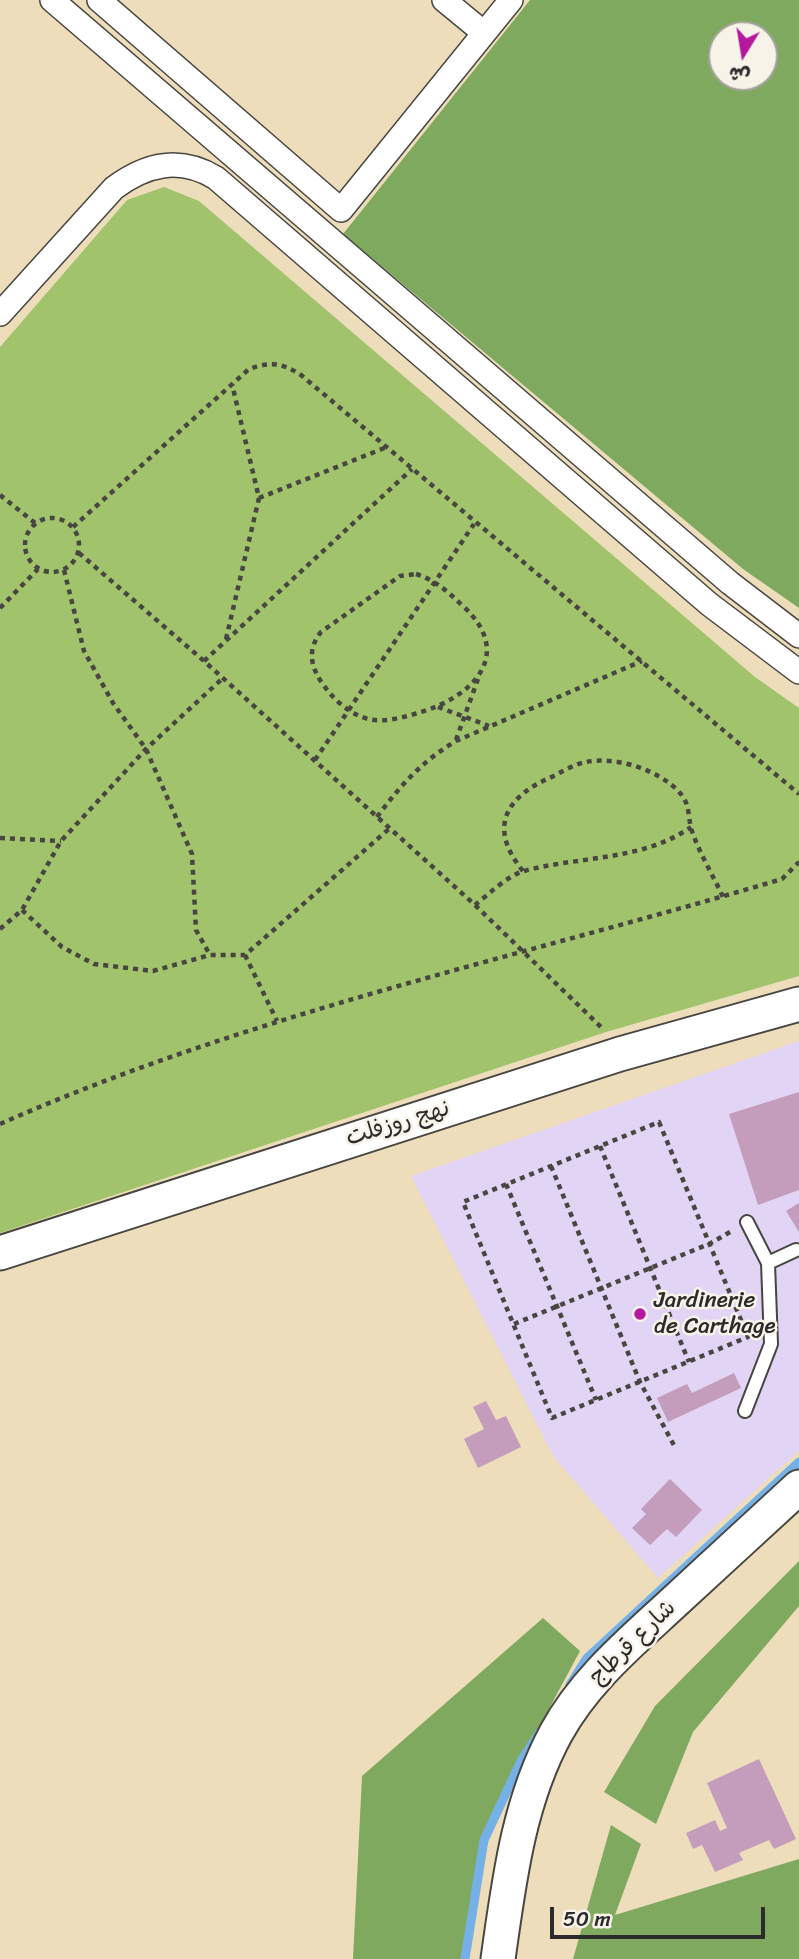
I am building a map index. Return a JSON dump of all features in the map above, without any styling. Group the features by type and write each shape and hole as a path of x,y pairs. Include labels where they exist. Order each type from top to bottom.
{"street":[{"path":"52,0 730,583 799,636"},
{"path":"99,0 341,209"},
{"path":"444,0 484,33"},
{"path":"303,252 511,0"},
{"path":"0,314 114,188 136,172 155,166 201,169 216,178 303,252 699,596 799,672"},
{"name":"نهج روزفلت","path":"0,1253 620,1054 799,1004"},
{"name":"شارع قرطاج","path":"498,1959 513,1858 526,1808 552,1742 569,1712 602,1668 799,1487"}],"lane":[{"path":"745,1411 771,1344 768,1263 747,1222"},
{"path":"768,1263 796,1250"}],"path":[{"path":"73,527 249,369 267,362 284,365 387,447 474,524 799,794"},
{"path":"226,640 259,498 232,384"},
{"path":"259,498 387,447"},
{"path":"204,661 412,469"},
{"path":"0,495 35,523"},
{"path":"57,518 73,527 79,539 79,553 64,569 48,572 38,569 25,552 25,541 35,523 57,518"},
{"path":"315,760 474,524"},
{"path":"79,553 204,661 524,949 606,1032 620,1054"},
{"path":"0,608 38,569"},
{"path":"64,569 84,651 113,703 146,749 192,854 196,930 210,955"},
{"path":"456,741 487,659 486,639 479,621 436,581 416,574 400,576 321,632 312,643 311,659 317,676 329,693 348,711 371,719 403,718 438,707 478,678"},
{"path":"377,817 416,769 456,741 642,661"},
{"path":"0,929 22,910 61,841 146,749 223,678"},
{"path":"438,707 463,719 490,727"},
{"path":"523,872 512,858 505,842 504,820 513,801 524,789 584,762 607,761 650,773 680,793 690,811 691,827 723,897"},
{"path":"475,905 523,872 640,849 676,837 691,827"},
{"path":"22,910 62,947 94,964 153,971 210,955 245,955 390,828"},
{"path":"0,838 61,841"},
{"path":"0,1124 51,1101 277,1021 524,949 723,897 782,879 799,862"},
{"path":"245,955 277,1021"},
{"path":"659,1122 748,1338 552,1418 463,1202 551,1166 659,1122"},
{"path":"600,1146 689,1362"},
{"path":"551,1166 640,1381 676,1449"},
{"path":"506,1184 596,1400"},
{"path":"514,1324 709,1244"}],"shaded area":[{"name":"Jardinerie de Carthage","path":"799,1041 799,1451 658,1578 553,1456 411,1176"}],"green space":[{"path":"530,0 799,0 799,608 743,569 343,234"},
{"path":"164,187 199,201 755,677 799,708 799,976 606,1032 0,1233 0,347 127,200"},
{"path":"799,1561 799,1606 693,1732 656,1824 604,1792 655,1706"},
{"path":"543,1618 580,1651 521,1761 484,1840 465,1959 353,1959 362,1776"},
{"path":"611,1825 641,1844 615,1915 799,1859 799,1959 573,1959"}],"building":[{"path":"799,1092 799,1190 758,1205 729,1114"},
{"path":"799,1203 799,1232 786,1211"},
{"path":"734,1373 741,1388 668,1422 657,1398 687,1384 692,1393"},
{"path":"486,1401 496,1420 506,1416 521,1447 478,1468 464,1439 484,1429 473,1407"},
{"path":"670,1479 702,1510 676,1537 667,1529 650,1545 632,1528 646,1514 641,1509"},
{"path":"759,1759 796,1839 774,1849 769,1840 739,1853 743,1860 715,1872 702,1845 693,1849 686,1833 715,1820 720,1831 727,1828 707,1783"}],"waterway":[{"path":"570,1685 587,1658 799,1462"},
{"path":"465,1959 484,1840 521,1761 540,1732"}],"place":[{"name":"Jardinerie de Carthage","path":"640,1314"}]}
